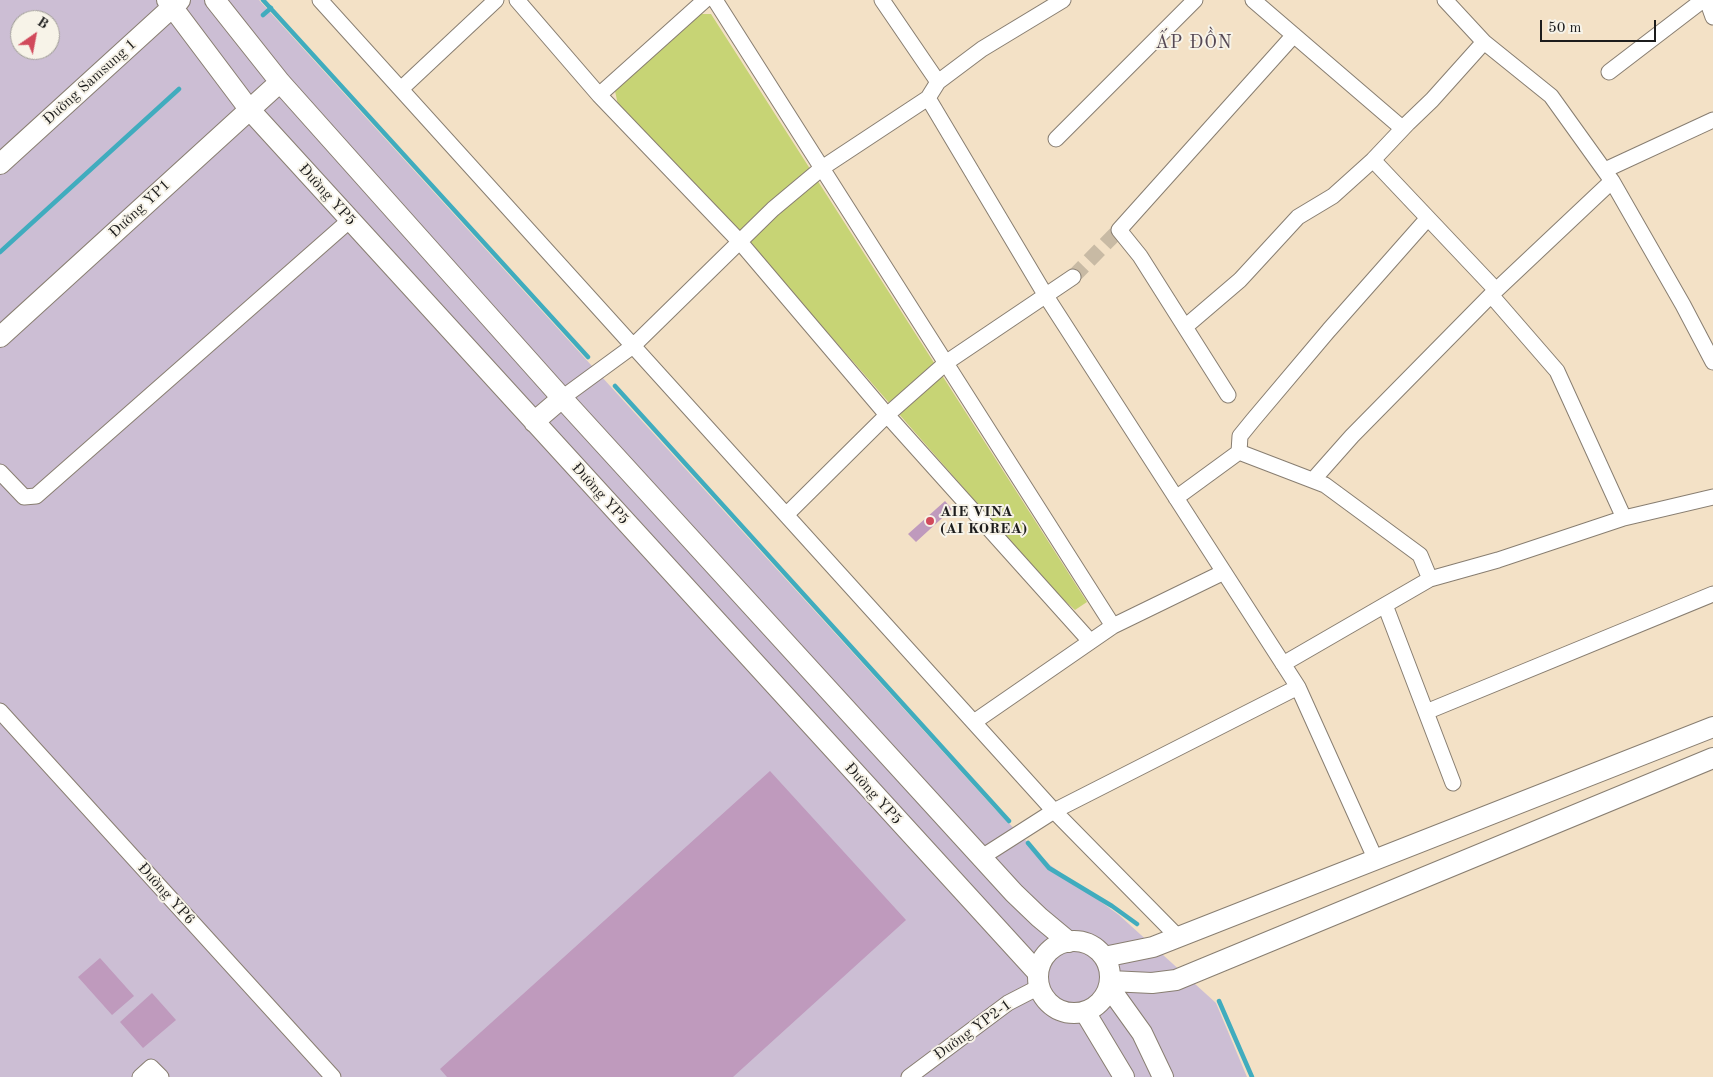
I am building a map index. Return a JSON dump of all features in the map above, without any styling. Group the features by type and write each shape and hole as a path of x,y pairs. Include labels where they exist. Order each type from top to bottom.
{"main road":[{"path":"215,0 280,82 562,398 1033,912 1069,942"},
{"name":"Đường YP5","path":"173,2 249,109 1039,980"},
{"name":"Đường Samsung 1","path":"0,164 173,2"},
{"name":"Đường YP1","path":"0,338 280,82"},
{"path":"534,422 562,398"},
{"path":"1104,957 1142,951 1713,727"},
{"path":"1110,984 1152,983 1176,980 1713,758"},
{"path":"1069,942 1091,945 1104,957 1110,971 1110,984 1098,1004 1085,1012 1069,1013 1058,1009 1048,1002 1039,980 1044,958 1051,949 1069,942"},
{"path":"1110,984 1142,1033 1163,1077"},
{"path":"1085,1012 1124,1077"}],"street":[{"path":"320,0 1054,811 1178,937"},
{"path":"400,89 496,0"},
{"path":"517,0 599,95 740,242 887,415 1089,640"},
{"path":"599,95 704,0"},
{"path":"715,0 947,362 1113,626"},
{"path":"882,0 938,82"},
{"path":"562,398 633,346 773,209 822,168 928,98 938,82 982,49 1063,0"},
{"path":"1056,139 1195,0"},
{"path":"1253,0 1402,128"},
{"path":"1445,0 1484,42 1551,96 1608,176 1683,305 1713,361"},
{"path":"1609,72 1703,0"},
{"path":"1708,0 1713,17"},
{"path":"1228,395 1140,256 1119,230 1294,35"},
{"path":"1185,327 1240,280 1298,217 1333,196 1373,160 1402,128 1432,100 1484,42"},
{"path":"928,98 1046,296 1298,687 1375,858"},
{"path":"1313,480 1341,448 1608,176 1713,120"},
{"path":"1373,160 1428,218 1493,292 1557,372 1624,518"},
{"path":"1240,452 1240,436 1328,330 1428,218"},
{"path":"0,472 24,497 36,496 350,220"},
{"path":"786,514 887,415 947,362 1073,277"},
{"path":"1176,498 1240,452"},
{"path":"1240,452 1325,485 1420,555 1430,579"},
{"path":"1283,664 1430,579 1498,560 1624,518 1713,497"},
{"path":"974,722 1089,640 1113,626 1224,572"},
{"path":"1426,712 1713,594"},
{"path":"1385,605 1453,783"},
{"path":"982,857 1054,811 1298,687"},
{"name":"Đường YP6","path":"0,712 333,1077"},
{"name":"Đường YP2-1","path":"911,1076 1039,980"},
{"path":"140,1077 151,1067 161,1077"}],"shaded area":[{"path":"0,0 259,0 994,808 1050,865 1119,915 1216,1003 1247,1077 0,1077"}],"green space":[{"path":"697,14 711,14 1087,602 1075,610 1053,590 779,277 618,105 615,91"}],"building":[{"name":"AIE VINA (AI KOREA)","path":"945,501 952,509 916,542 908,534"},
{"path":"770,771 906,920 733,1077 447,1077 440,1069"},
{"path":"100,958 134,996 112,1015 78,977"},
{"path":"152,993 176,1020 143,1048 120,1022"}],"waterway":[{"path":"263,0 588,357"},
{"path":"263,15 271,8"},
{"path":"0,252 179,89"},
{"path":"615,386 1009,821"},
{"path":"1028,843 1049,868 1112,906 1137,924"},
{"path":"1219,1001 1252,1077"}],"tunnel":[{"path":"1073,277 1119,230"}],"place":[{"name":"AIE VINA (AI KOREA)","path":"930,521"}],"district":[{"name":"ẤP ĐỒN","path":"1194,43"}]}
